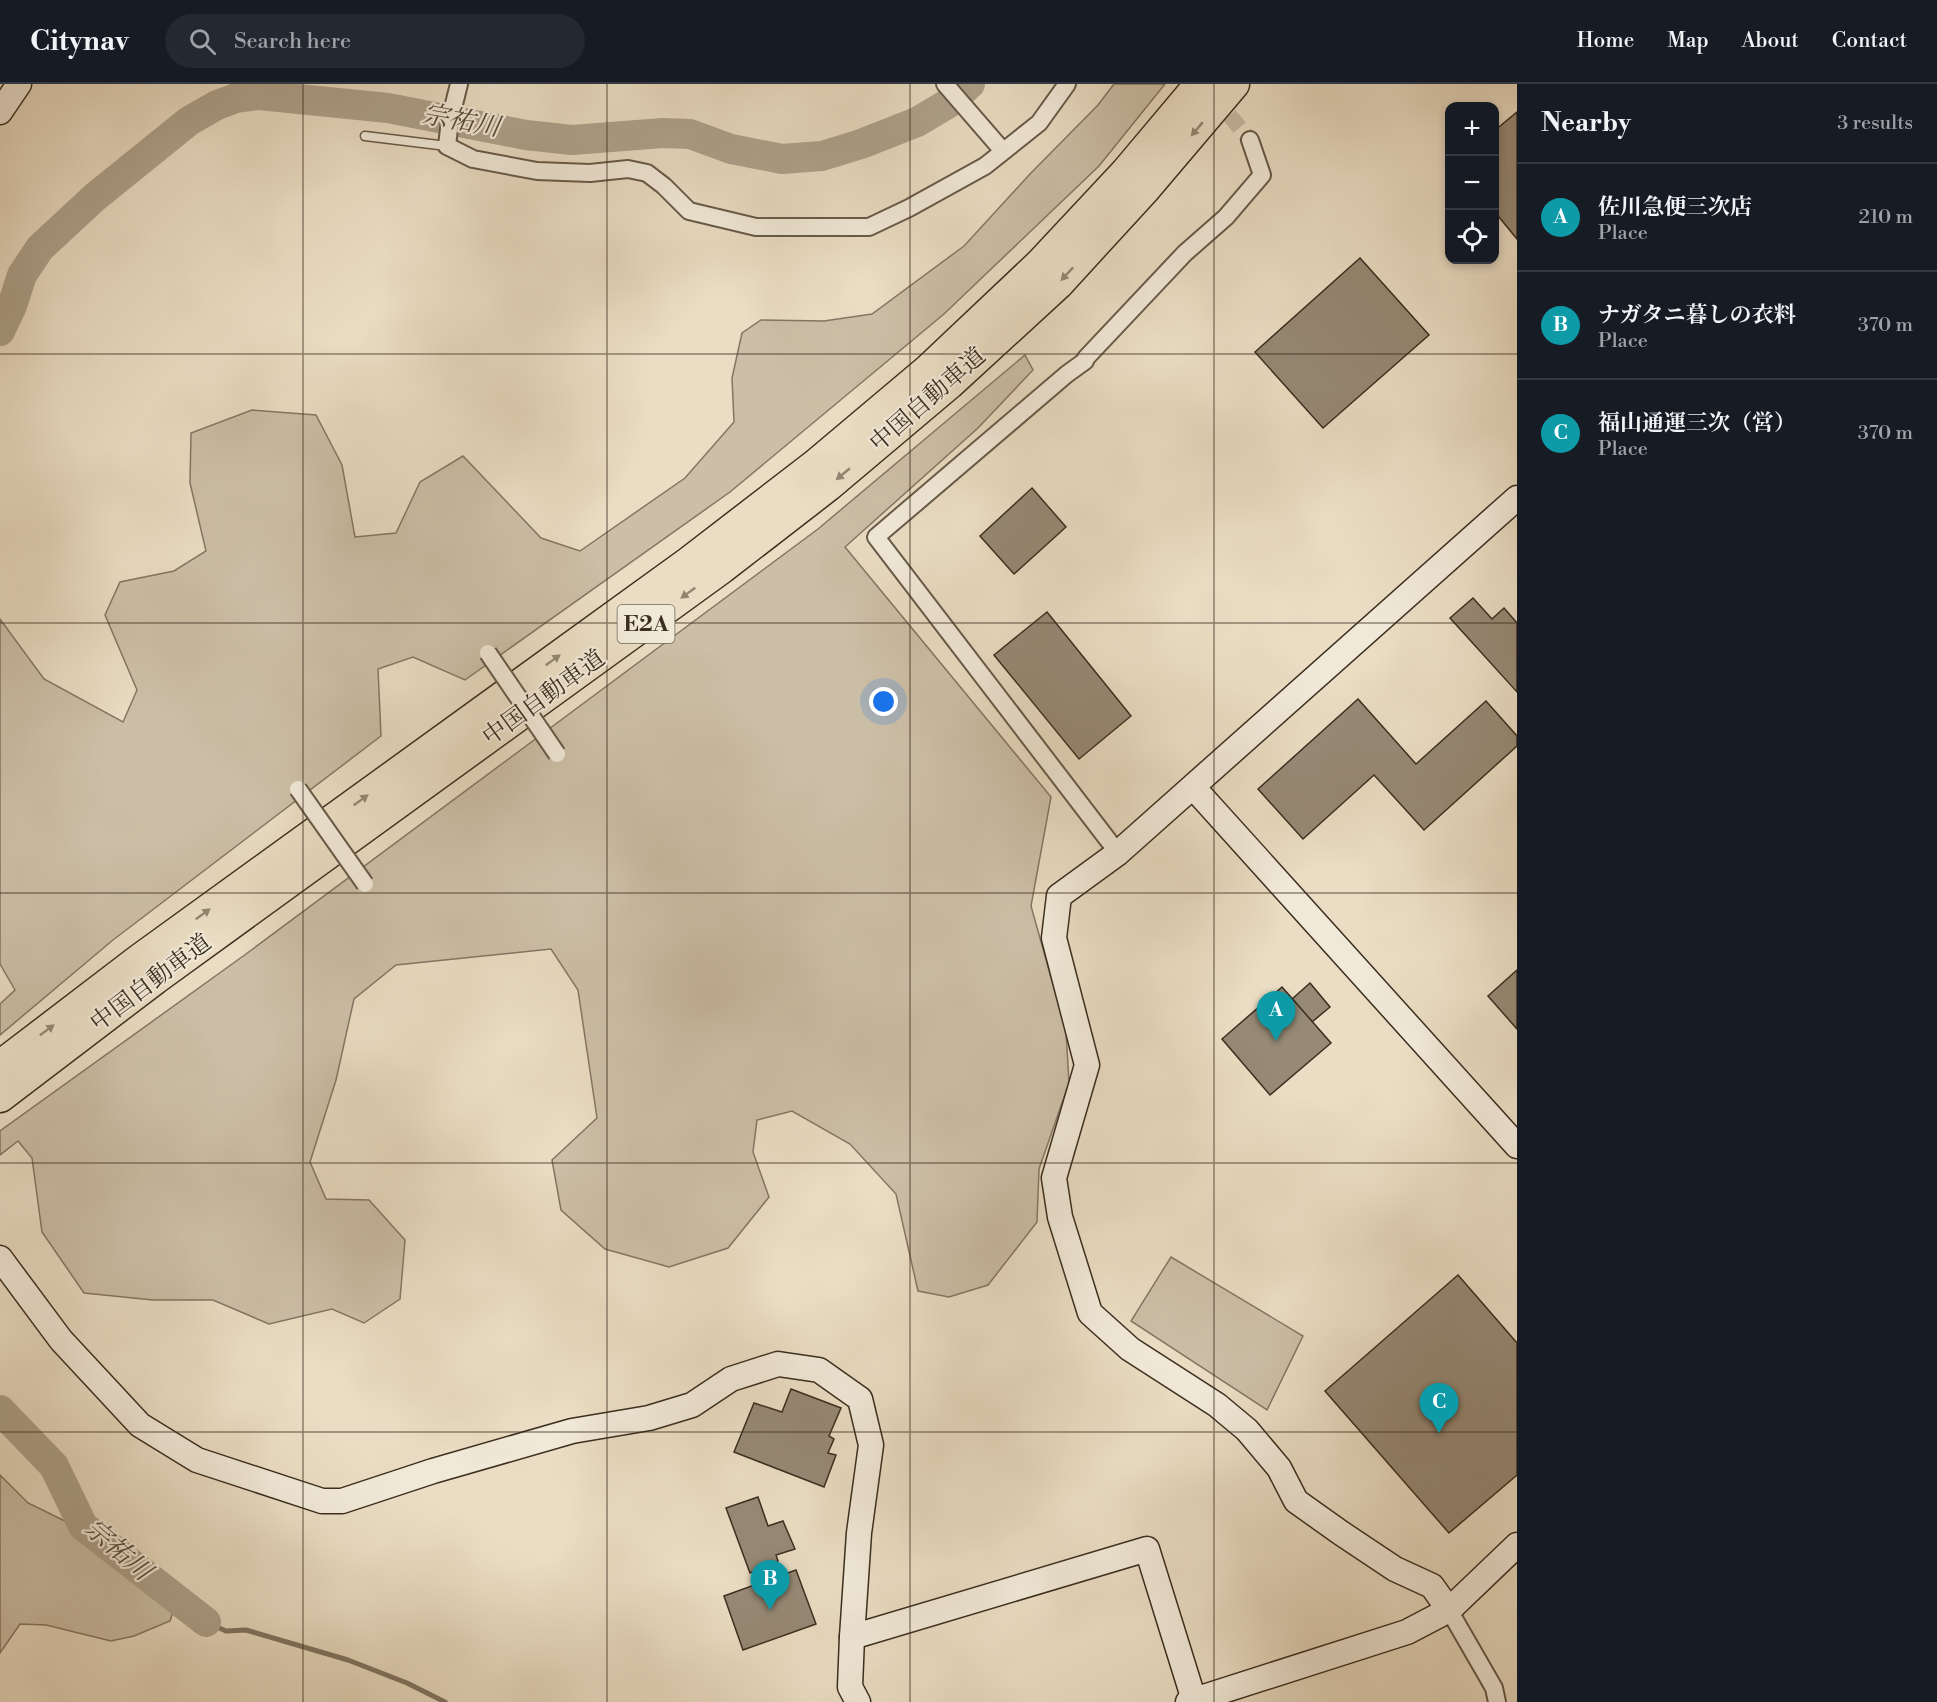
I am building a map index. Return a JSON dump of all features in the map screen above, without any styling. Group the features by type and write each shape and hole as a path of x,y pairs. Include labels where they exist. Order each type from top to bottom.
{"highway":[{"name":"中国自動車道","path":"0,1066 140,959 689,562 815,465 929,369 1040,264 1126,172 1200,84"},
{"name":"中国自動車道","path":"0,1097 155,979 722,568 828,486 949,384 1058,284 1145,189 1234,84"}],"street":[{"path":"0,112 19,84"},
{"path":"459,84 450,120 448,142 473,159 537,171 590,173 628,169 647,174 664,186 689,211 756,227 869,227 909,208 985,166 1039,123 1067,84"},
{"path":"948,89 1003,151"},
{"path":"1118,853 876,537 1066,374 1085,361 1185,252 1226,217 1262,175 1250,140"},
{"path":"1497,1702 1494,1688 1449,1610 1432,1586 1395,1569 1296,1501 1278,1468 1247,1430 1207,1398 1130,1349 1090,1313 1060,1217 1054,1178 1087,1065 1054,938 1059,896 1118,853 1517,498"},
{"path":"488,653 556,754"},
{"path":"1193,787 1517,1146"},
{"path":"298,789 365,884"},
{"path":"0,1258 61,1340 140,1425 196,1460 322,1501 342,1501 572,1431 649,1418 692,1405 731,1379 778,1364 819,1370 860,1399 871,1445 859,1533 852,1637 850,1687 858,1702"},
{"path":"852,1637 1147,1549 1191,1701 1407,1632 1449,1610 1517,1545"}],"lane":[{"path":"364,136 448,142"}],"shaded area":[{"path":"1114,84 1165,84 1099,166 944,314 730,492 465,680 413,657 378,669 381,736 113,940 0,1035 0,1004 15,990 0,964 0,619 44,679 123,722 137,690 105,615 120,582 174,571 206,551 190,483 191,433 252,410 316,415 342,465 355,537 396,533 420,482 463,456 541,538 580,551 685,478 734,422 732,378 742,333 761,320 824,321 872,314 964,246 1098,105"},
{"path":"1025,355 1033,370 978,428 845,547 1051,797 1031,906 1066,1031 1069,1083 1039,1169 1037,1222 988,1285 949,1297 918,1291 896,1194 850,1144 792,1111 757,1120 753,1152 769,1197 728,1248 669,1267 605,1249 561,1210 552,1160 597,1118 578,990 551,949 396,965 354,999 336,1080 310,1162 326,1199 369,1200 405,1240 400,1299 364,1323 332,1309 269,1324 213,1300 153,1300 84,1293 42,1232 32,1158 18,1141 0,1155 0,1131 246,954 818,529"},
{"path":"1171,1257 1303,1336 1267,1410 1131,1321"},
{"path":"0,1475 28,1503 71,1524 173,1612 170,1621 134,1636 111,1641 46,1625 20,1624 0,1653"}],"building":[{"path":"1517,112 1517,239 1499,217 1499,127"},
{"path":"1360,258 1429,335 1323,428 1255,352"},
{"path":"1032,488 1066,527 1014,574 980,536"},
{"path":"1473,598 1492,619 1504,608 1517,623 1517,692 1450,618"},
{"path":"1047,612 1131,716 1079,759 994,655"},
{"path":"1358,699 1416,764 1486,701 1517,736 1517,746 1424,830 1374,775 1303,839 1258,789"},
{"path":"1517,970 1517,1029 1488,996"},
{"path":"1310,983 1330,1007 1312,1022 1292,999"},
{"path":"1282,987 1331,1043 1270,1095 1222,1039"},
{"path":"1458,1275 1517,1343 1517,1475 1449,1533 1325,1391"},
{"path":"791,1389 841,1408 829,1436 834,1439 828,1453 836,1455 824,1487 734,1452 754,1403 782,1412"},
{"path":"758,1497 768,1526 783,1521 795,1549 776,1555 778,1561 750,1573 726,1508"},
{"path":"796,1570 816,1624 743,1650 724,1596"}],"waterway":[{"name":"宗祐川","path":"0,331 12,306 22,275 40,248 95,197 189,121 217,105 236,98 259,95 388,108 526,135 572,140 663,133 690,134 731,149 782,159 822,156 861,144 917,122 949,103 970,84"},
{"name":"宗祐川","path":"0,1410 54,1466 83,1526 206,1622"},
{"path":"206,1622 226,1631 246,1630 348,1660 407,1683 445,1702"}],"tunnel":[{"path":"1214,97 1250,140"}],"place":[{"name":"佐川急便三次店","path":"1276,1041"},
{"name":"福山通運三次（営）","path":"1439,1433"},
{"name":"ナガタニ暮しの衣料","path":"770,1610"}]}
